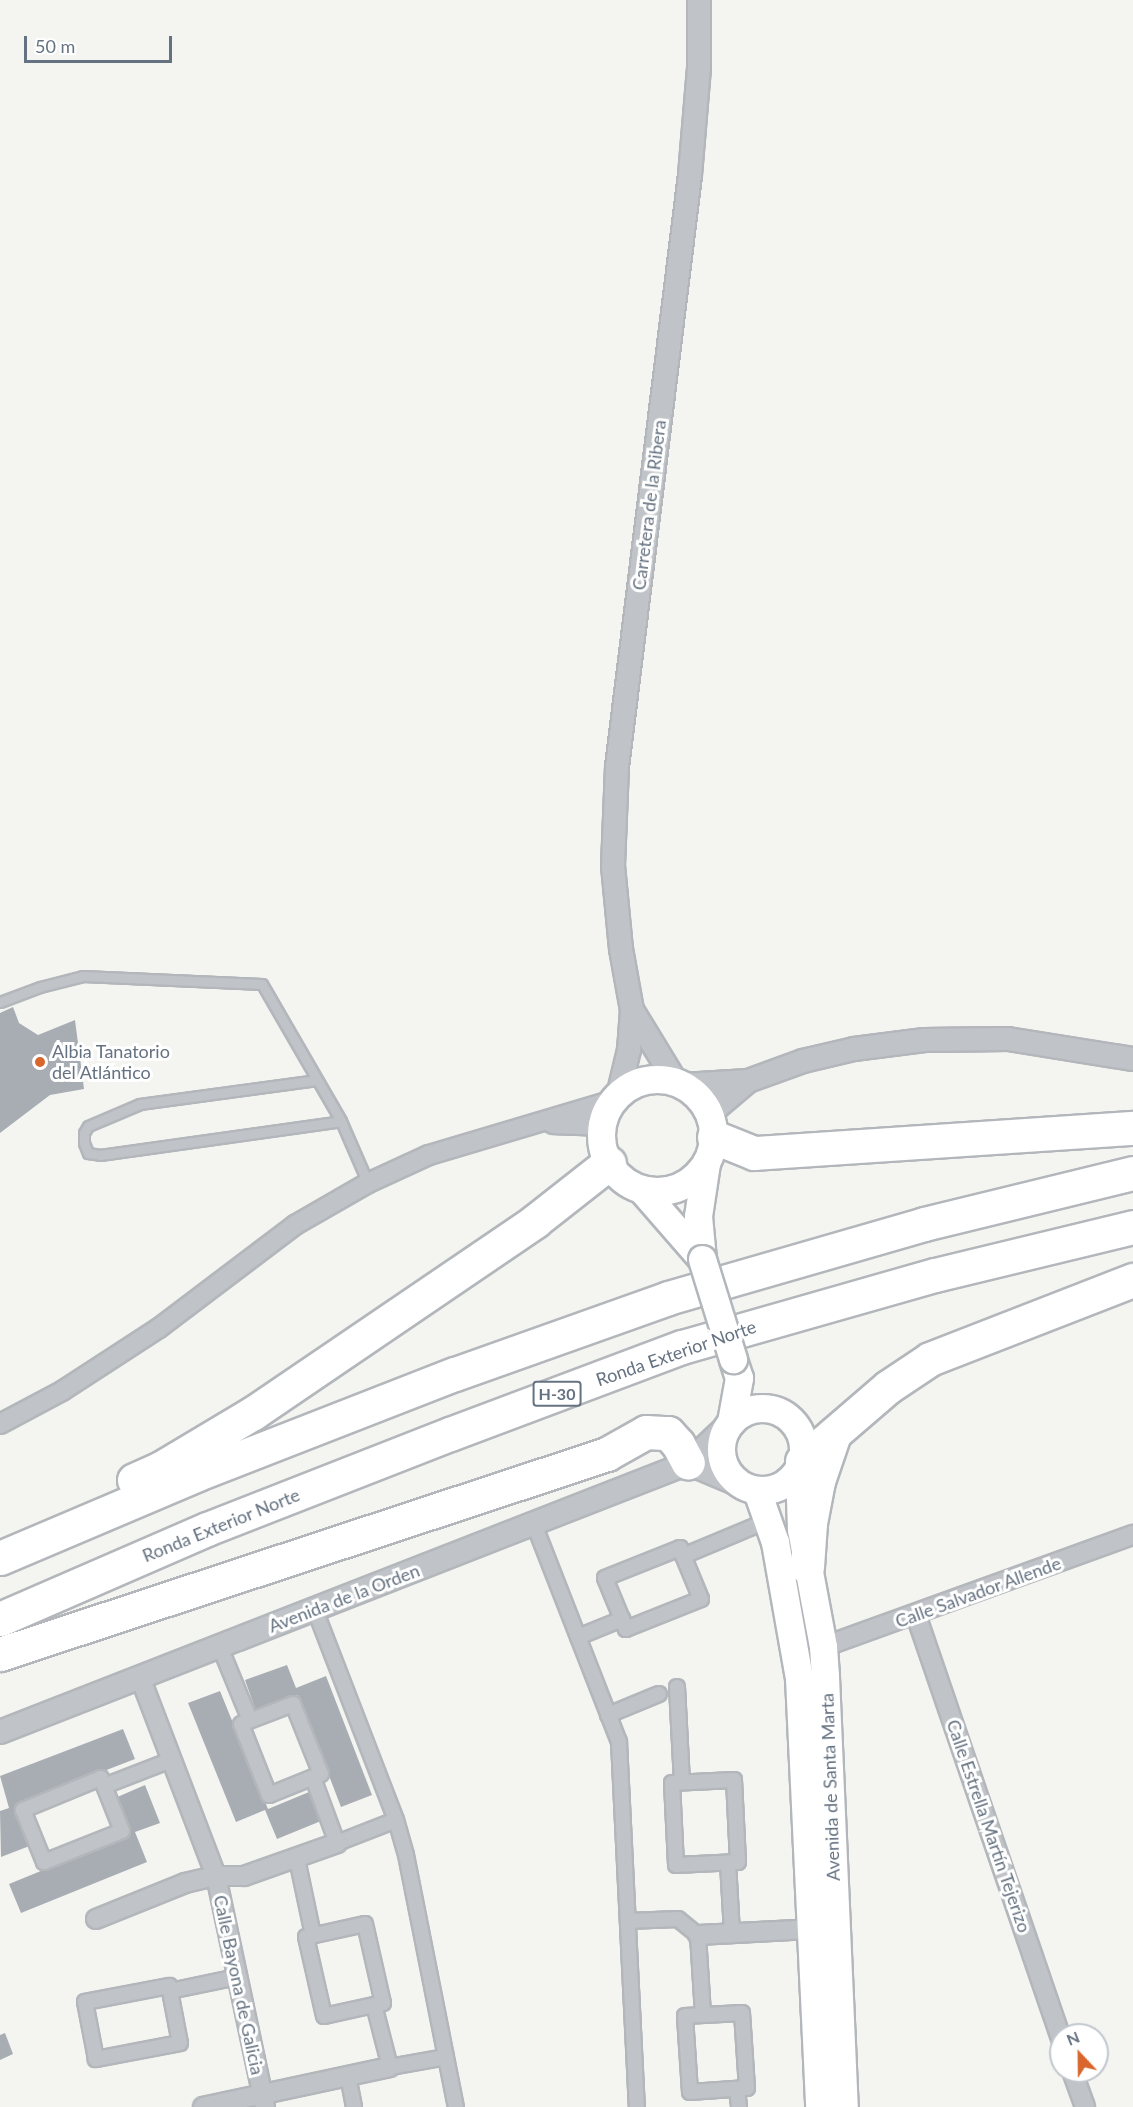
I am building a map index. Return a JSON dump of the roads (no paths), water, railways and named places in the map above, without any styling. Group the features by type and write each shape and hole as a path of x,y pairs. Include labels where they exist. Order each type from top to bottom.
{"highway":[{"path":"710,1138 754,1153 1133,1128"},
{"path":"0,1544 50,1518 160,1468 253,1413 535,1221 609,1164"},
{"path":"0,1558 198,1474 432,1383 668,1298 924,1224 1133,1173"},
{"name":"Ronda Exterior Norte","path":"0,1619 207,1529 682,1347 935,1275 1133,1227"},
{"path":"801,1465 888,1387 930,1359 1133,1281"},
{"path":"0,1654 608,1454 646,1432 668,1433 678,1444 688,1463"},
{"path":"807,1567 810,1523 818,1481 834,1434"}],"main road":[{"path":"710,1138 694,1177 678,1187 660,1191 628,1183 609,1164 603,1152 602,1126 607,1109 616,1098 631,1086 646,1081 661,1079 679,1084 701,1100 710,1138 698,1216 702,1259 736,1369 768,1408"},
{"path":"641,1188 702,1259"},
{"path":"729,1425 750,1409 768,1408 785,1414 797,1426 804,1443 801,1465 788,1482 774,1490 749,1488 727,1473 721,1456 721,1441 729,1425 736,1369"},
{"name":"Avenida de Santa Marta","path":"801,1465 801,1529 823,1647 844,2107"},
{"name":"Avenida de Santa Marta","path":"749,1488 769,1520 788,1609 799,1678 819,2107"}],"street":[{"name":"Carretera de la Ribera","path":"632,1010 621,949 613,866 617,767 690,175 699,68 699,0"},
{"path":"632,1010 679,1084 748,1081 804,1061 854,1049 924,1040 1008,1039 1133,1059"},
{"path":"0,1424 62,1391 149,1335 296,1225 369,1183 429,1155 616,1098 628,1050 632,1010"},
{"path":"710,1138 748,1081"},
{"path":"536,1124 602,1126"},
{"name":"Avenida de la Orden","path":"0,1732 688,1463 729,1425"},
{"path":"688,1463 749,1488"},
{"path":"683,1556 769,1520"},
{"path":"534,1524 619,1742 638,2107"},
{"name":"Calle Salvador Allende","path":"823,1647 1133,1535"},
{"path":"680,1548 683,1556 701,1599 626,1629 606,1578 680,1548"},
{"path":"315,1610 396,1820 406,1855 456,2107"},
{"name":"Calle Estrella Martín Tejerizo","path":"916,1615 1056,2023"},
{"path":"578,1637 622,1619"},
{"path":"220,1647 250,1720"},
{"name":"Calle Bayona de Galicia","path":"140,1677 216,1876 264,2101"},
{"path":"677,1687 682,1782"},
{"path":"608,1715 658,1694"},
{"path":"293,1704 321,1774 269,1795 241,1724 250,1720 293,1704"},
{"path":"104,1786 171,1760"},
{"path":"313,1778 337,1843 396,1820"},
{"path":"101,1779 104,1786 122,1831 44,1862 23,1810 101,1779"},
{"path":"734,1780 738,1862 676,1865 672,1783 682,1782 734,1780"},
{"name":"Calle Bayona de Galicia","path":"96,1919 185,1883 216,1876 244,1876 337,1843"},
{"path":"297,1859 313,1935"},
{"path":"728,1863 732,1933"},
{"path":"628,1921 678,1919 698,1935 811,1929"},
{"path":"365,1924 382,2003 324,2016 306,1937 313,1935 365,1924"},
{"path":"698,1935 703,2015"},
{"path":"170,1992 237,1977"},
{"path":"169,1986 170,1992 180,2043 96,2059 85,2002 169,1986"},
{"path":"374,2005 390,2067 446,2057"},
{"path":"742,2013 747,2088 690,2092 685,2016 703,2015 742,2013"},
{"name":"Calle Bayona de Galicia","path":"202,2107 264,2101 348,2076 390,2067"},
{"path":"348,2076 354,2107"},
{"path":"1076,2083 1085,2107"},
{"path":"737,2090 739,2107"}],"lane":[{"path":"0,1002 40,987 83,976 262,984 341,1122 369,1183"},
{"path":"317,1080 140,1104 88,1125 84,1133 84,1143 88,1153 100,1155 341,1122"}],"place":[{"name":"Albia Tanatorio del Atlántico","path":"40,1062"}]}
